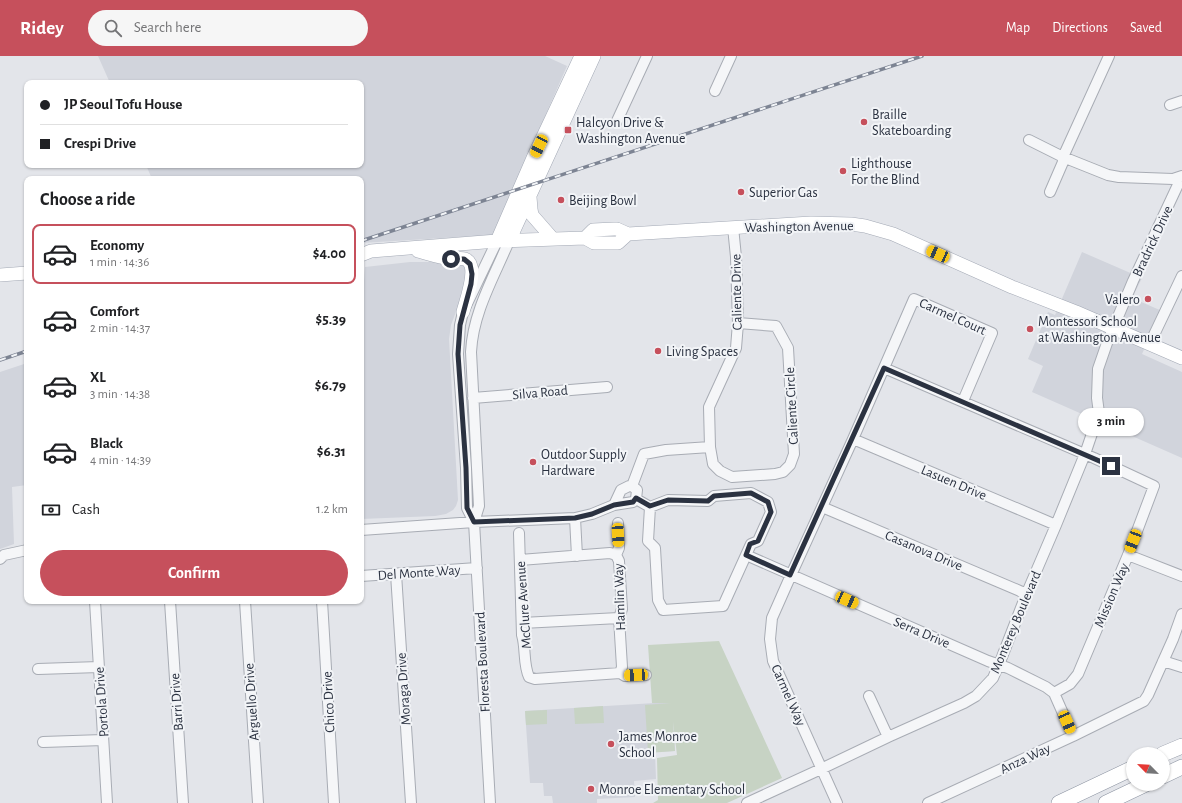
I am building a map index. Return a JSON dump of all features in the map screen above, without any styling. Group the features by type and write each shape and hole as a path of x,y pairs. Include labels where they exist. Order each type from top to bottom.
{"highway":[{"path":"1170,751 1182,746"},
{"path":"1059,803 1126,771"},
{"path":"1106,803 1131,791"}],"main road":[{"path":"503,241 533,158 581,56"},
{"path":"503,241 530,196 594,56"},
{"path":"530,196 532,215 553,239"},
{"name":"Washington Avenue","path":"364,251 553,239 585,238 594,243 618,243 628,234 811,223 851,224 865,226 893,234 1022,291 1113,327 1182,358"},
{"path":"405,248 451,259 464,259 470,264 472,274 471,284 463,312"},
{"path":"0,275 24,273"}],"street":[{"path":"616,123 647,56"},
{"path":"715,91 731,56"},
{"path":"1050,192 1063,162 1063,157 1109,56"},
{"path":"1170,105 1182,101"},
{"path":"1029,140 1063,157 1108,175 1119,177 1173,179 1182,176"},
{"name":"Bradrick Drive","path":"1113,327 1182,176"},
{"name":"Caliente Drive","path":"732,477 720,471 713,464 710,448 709,407 736,348 738,323 736,257 733,227"},
{"name":"Floresta Boulevard","path":"474,522 467,508 466,468 458,354 460,325 463,312 503,241"},
{"name":"Floresta Boulevard","path":"490,803 474,522 479,506 471,352 476,317 503,241"},
{"path":"1154,346 1153,337 1182,276"},
{"name":"Carmel Court","path":"914,299 992,333 963,401"},
{"name":"Carmel Way","path":"838,803 821,769 773,661 770,639 772,618 790,575 853,439 914,299"},
{"name":"Caliente Circle","path":"732,477 759,476 784,472 790,465 794,454 788,348 776,326 738,323"},
{"name":"Monterey Boulevard","path":"747,803 964,703 976,696 993,678 1085,454 1099,413 1097,398 1098,370 1113,327"},
{"path":"884,368 1085,454"},
{"name":"Silva Road","path":"473,398 607,387"},
{"name":"Lasuen Drive","path":"853,439 1056,526"},
{"path":"632,486 644,454 666,450 710,448"},
{"name":"Mission Way","path":"1054,693 1070,684 1078,674 1128,555 1154,486 1085,454"},
{"path":"364,530 474,522 575,518 592,514 614,505 633,502 636,498 637,490 632,486"},
{"path":"614,505 621,490 632,486"},
{"path":"636,498 650,506 668,500 708,501 714,496 751,493 768,502 771,512 758,541 750,544 724,606 663,610 658,600 655,548 648,541 650,506"},
{"name":"Casanova Drive","path":"822,507 1020,591 1026,595"},
{"path":"575,518 577,556"},
{"name":"Hamlin Way","path":"618,523 619,548 616,555 619,561 622,609 619,618 622,667 620,673"},
{"name":"McClure Avenue","path":"519,533 522,623 527,672 529,677 535,679 620,673"},
{"path":"0,559 4,555 24,551"},
{"path":"520,560 610,553 616,555"},
{"name":"Serra Drive","path":"746,555 981,658 999,664 1046,687 1054,693"},
{"path":"1128,555 1182,576"},
{"name":"Del Monte Way","path":"364,576 476,568"},
{"name":"Moraga Drive","path":"396,574 411,803"},
{"name":"Portola Drive","path":"95,604 107,803"},
{"name":"Barri Drive","path":"170,604 183,803"},
{"name":"Arguello Drive","path":"245,604 258,803"},
{"name":"Chico Drive","path":"322,604 334,803"},
{"name":"Anza Way","path":"928,803 1073,736 1144,701 1148,696 1163,662 1182,614"},
{"path":"522,623 619,618"},
{"path":"1163,662 1182,667"},
{"path":"38,669 99,667"},
{"path":"620,673 625,676 646,675"},
{"path":"1054,693 1073,736"},
{"path":"869,696 888,737"},
{"path":"43,742 103,740"}],"shaded area":[{"path":"98,56 545,56 567,66 493,235 364,243 364,176 151,176 147,168 364,168 364,80 109,80"},
{"path":"1082,252 1142,278 1132,298 1162,311 1142,354 1182,372 1182,458 1032,392 1043,366 1028,359 1048,312 1055,315"},
{"path":"410,262 454,262 462,264 469,271 462,296 451,325 449,339 458,500 453,510 446,514 435,516 364,519 365,267"},
{"path":"24,364 24,485 12,487 14,544 0,549 0,372"},
{"path":"671,702 675,751 655,752 656,779 634,781 635,797 597,799 597,803 553,803 552,796 544,796 543,783 530,783 525,711"}],"green space":[{"path":"719,641 782,778 727,803 653,803 658,800 657,758 677,755 673,722 675,751 648,753 645,705 671,703 652,703 648,645"},
{"path":"603,706 604,723 575,724 574,708"},
{"path":"547,710 547,724 526,725 525,711"}],"railway":[{"path":"364,240 922,56"},
{"path":"0,360 24,352"}],"place":[{"name":"Braille Skateboarding","path":"864,122"},
{"name":"Halcyon Drive & Washington Avenue","path":"568,130"},
{"name":"Lighthouse For the Blind","path":"843,171"},
{"name":"Superior Gas","path":"741,192"},
{"name":"Beijing Bowl","path":"561,200"},
{"name":"Valero","path":"1148,299"},
{"name":"Montessori School at Washington Avenue","path":"1030,329"},
{"name":"Living Spaces","path":"658,351"},
{"name":"Outdoor Supply Hardware","path":"533,462"},
{"name":"James Monroe School","path":"611,744"},
{"name":"Monroe Elementary School","path":"591,789"}],"route":[{"path":"451,259 464,259 470,264 472,274 471,284 460,325 458,354 466,468 467,508 474,522 575,518 592,514 614,505 633,502 636,498 650,506 668,500 708,501 714,496 751,493 768,502 771,512 758,541 750,544 746,555 790,575 884,368 1111,466"}]}
